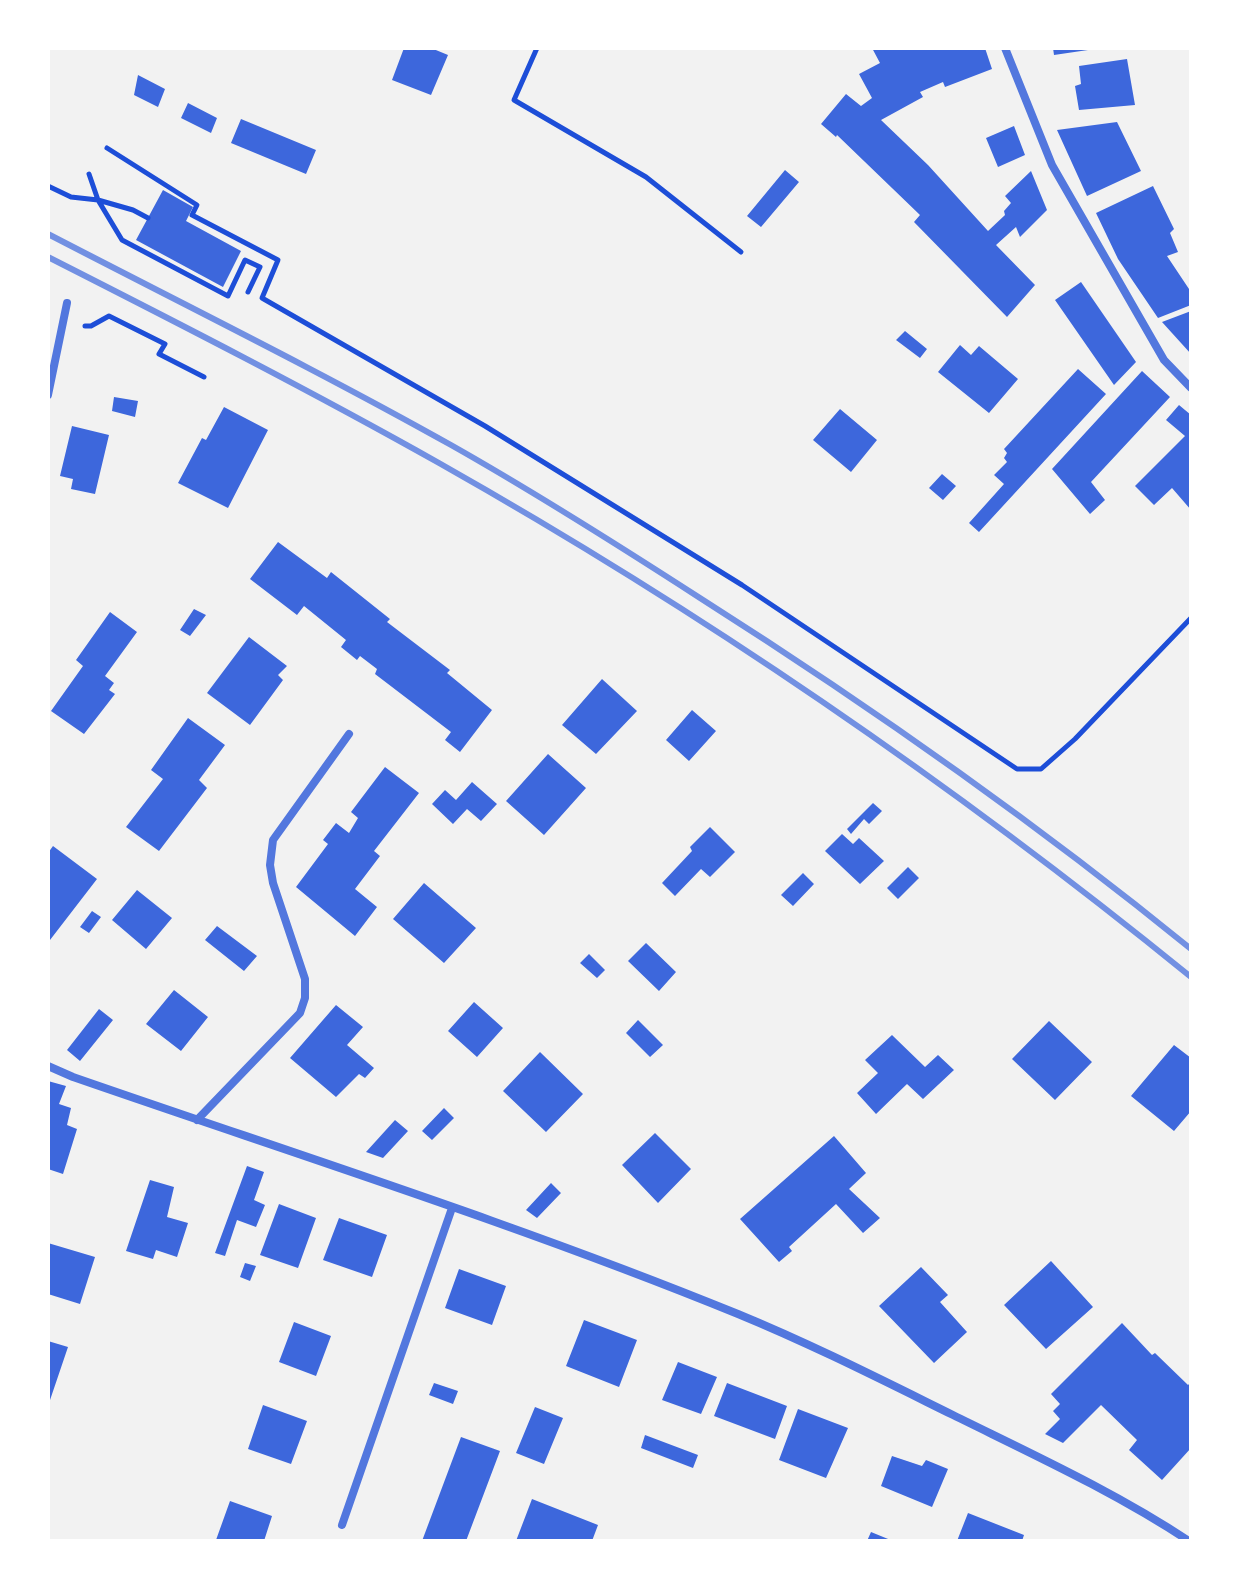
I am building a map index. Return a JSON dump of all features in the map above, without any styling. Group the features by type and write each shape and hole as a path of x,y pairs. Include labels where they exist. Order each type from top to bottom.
{"street":[{"path":"1005,48 1052,165 1164,360 1191,388"},
{"path":"48,395 50,372 67,303"},
{"path":"197,1120 300,1013 305,998 305,979 273,883 270,865 273,840 349,734"},
{"path":"48,1066 575,1250 741,1315 1027,1451 1163,1523 1189,1541"},
{"path":"342,1525 452,1208"}],"path":[{"path":"537,48 514,100 646,177 741,252"},
{"path":"107,148 197,205 192,215 278,260 262,298 485,426 742,585 1017,769 1041,769 1075,739 1191,618"},
{"path":"89,174 98,200 122,240 150,251 228,296 245,260 260,267 248,292"},
{"path":"48,186 71,197 98,200 133,210 148,218"},
{"path":"91,326 109,316 165,344 159,354 204,377"}],"building":[{"path":"404,48 431,48 448,55 431,95 392,80"},
{"path":"872,48 985,48 992,69 945,87 943,82 920,92 923,97 881,120 928,165 988,231 1005,215 1004,211 1011,203 1005,196 1031,171 1047,210 1020,237 1016,227 996,245 1035,285 1007,317 914,222 920,215 837,135 821,124 846,94 861,106 872,98 859,74 880,63"},
{"path":"1053,48 1088,48 1088,50 1054,55"},
{"path":"1127,59 1135,105 1079,110 1075,86 1081,84 1079,66"},
{"path":"138,75 165,89 158,107 134,95"},
{"path":"188,103 217,118 211,133 181,118"},
{"path":"241,119 316,150 306,174 231,143"},
{"path":"1117,122 1141,171 1087,196 1057,130"},
{"path":"1014,126 1025,155 998,167 986,138"},
{"path":"785,170 799,182 761,227 747,216"},
{"path":"1153,186 1174,229 1170,233 1178,252 1167,256 1191,292 1191,305 1158,318 1118,259 1096,213"},
{"path":"163,190 193,207 186,221 241,251 223,287 136,240"},
{"path":"1081,282 1136,362 1114,385 1055,300"},
{"path":"1191,311 1191,354 1162,322"},
{"path":"905,331 927,349 920,358 896,340"},
{"path":"960,345 971,355 979,346 1018,379 989,413 938,372"},
{"path":"1078,369 1106,394 979,532 969,523 1004,484 994,475 1007,462 1004,449"},
{"path":"1142,371 1170,397 1091,482 1105,500 1090,514 1052,469"},
{"path":"114,397 138,401 135,417 112,411"},
{"path":"1179,405 1191,415 1191,510 1172,488 1154,505 1135,486 1185,436 1166,420"},
{"path":"224,407 268,430 228,508 178,483 202,438 206,440"},
{"path":"840,409 877,440 851,472 813,440"},
{"path":"72,426 109,435 95,494 71,489 73,479 60,476"},
{"path":"942,474 956,486 943,500 929,488"},
{"path":"278,542 327,578 331,572 390,619 387,622 450,670 447,673 492,710 460,752 445,740 451,732 375,674 377,669 360,656 357,660 341,647 346,640 304,606 297,615 250,579"},
{"path":"194,609 206,615 190,636 180,630"},
{"path":"110,612 137,632 105,676 114,683 109,690 115,694 84,734 51,711 83,666 76,660"},
{"path":"249,637 287,666 278,675 283,680 250,725 207,693"},
{"path":"602,679 637,711 596,754 562,725"},
{"path":"692,710 716,731 689,761 666,740"},
{"path":"188,718 225,745 199,780 207,788 159,851 126,827 163,779 151,770"},
{"path":"548,754 586,788 544,835 506,801"},
{"path":"385,767 419,793 374,851 380,856 355,889 377,907 355,936 296,887 328,844 323,840 336,823 349,833 358,818 351,812"},
{"path":"472,782 497,804 481,821 467,809 453,824 432,804 445,790 456,800"},
{"path":"873,803 882,811 869,824 864,819 851,834 847,829"},
{"path":"710,827 735,852 710,877 701,869 675,896 662,883"},
{"path":"842,834 853,844 859,838 884,861 860,884 825,851"},
{"path":"53,846 97,879 50,940 48,853"},
{"path":"908,867 919,878 898,899 887,888"},
{"path":"803,873 814,884 793,906 781,895"},
{"path":"424,883 476,928 444,963 393,919"},
{"path":"137,890 172,918 146,949 112,920"},
{"path":"92,911 101,917 89,933 80,927"},
{"path":"217,926 257,956 244,971 205,940"},
{"path":"646,943 676,972 659,991 628,961"},
{"path":"589,954 605,970 597,978 580,963"},
{"path":"174,990 208,1017 181,1051 146,1024"},
{"path":"474,1002 503,1028 477,1057 448,1031"},
{"path":"336,1005 363,1027 347,1045 374,1068 365,1078 359,1074 336,1097 290,1058"},
{"path":"99,1009 113,1020 80,1061 67,1050"},
{"path":"638,1020 663,1045 650,1057 626,1033"},
{"path":"1049,1021 1092,1062 1055,1100 1012,1059"},
{"path":"892,1035 925,1067 938,1055 954,1070 923,1099 907,1084 876,1114 857,1093 878,1073 865,1060"},
{"path":"1174,1045 1191,1058 1191,1111 1174,1131 1131,1096"},
{"path":"540,1052 583,1094 546,1132 503,1091"},
{"path":"48,1081 66,1086 59,1104 71,1108 67,1125 77,1129 63,1174 48,1169"},
{"path":"444,1108 454,1118 432,1140 422,1131"},
{"path":"395,1120 408,1131 383,1158 366,1152"},
{"path":"655,1133 691,1169 658,1203 622,1165"},
{"path":"834,1136 866,1173 849,1189 880,1218 863,1233 836,1204 789,1247 792,1251 779,1262 740,1219"},
{"path":"247,1166 264,1172 254,1200 265,1205 256,1227 237,1220 225,1256 215,1253"},
{"path":"150,1180 174,1187 167,1217 188,1223 177,1257 156,1250 153,1259 126,1251"},
{"path":"551,1183 561,1193 537,1218 526,1210"},
{"path":"279,1204 316,1218 298,1268 260,1255"},
{"path":"339,1218 387,1235 372,1277 323,1260"},
{"path":"48,1243 95,1257 80,1304 48,1294"},
{"path":"1051,1261 1093,1307 1046,1349 1004,1305"},
{"path":"245,1263 256,1266 250,1281 240,1277"},
{"path":"921,1267 948,1295 940,1302 967,1332 934,1363 879,1306"},
{"path":"459,1269 506,1286 492,1325 445,1308"},
{"path":"584,1320 637,1340 619,1387 566,1366"},
{"path":"294,1322 331,1336 316,1376 279,1362"},
{"path":"1122,1323 1152,1355 1155,1353 1188,1385 1191,1382 1191,1448 1162,1480 1129,1450 1137,1440 1101,1405 1063,1443 1045,1434 1060,1419 1053,1411 1060,1404 1051,1394"},
{"path":"48,1341 68,1347 48,1406"},
{"path":"678,1362 717,1377 701,1414 662,1400"},
{"path":"434,1383 458,1391 453,1404 429,1395"},
{"path":"727,1383 787,1406 775,1439 714,1416"},
{"path":"263,1405 307,1421 291,1464 248,1449"},
{"path":"535,1407 563,1418 544,1464 516,1453"},
{"path":"798,1409 848,1428 826,1478 779,1460"},
{"path":"645,1435 698,1455 693,1468 641,1448"},
{"path":"461,1437 500,1451 466,1541 422,1541"},
{"path":"892,1456 922,1466 926,1460 948,1469 932,1507 881,1486"},
{"path":"532,1499 598,1525 592,1541 516,1541"},
{"path":"230,1501 272,1516 264,1541 216,1540"},
{"path":"968,1513 1024,1535 1022,1541 957,1541"},
{"path":"871,1532 893,1541 867,1541"}],"railway":[{"path":"48,234 451,445 608,539 764,639 951,766 1191,949"},
{"path":"48,257 391,436 635,579 826,704 919,770 1102,906 1191,977"}]}
